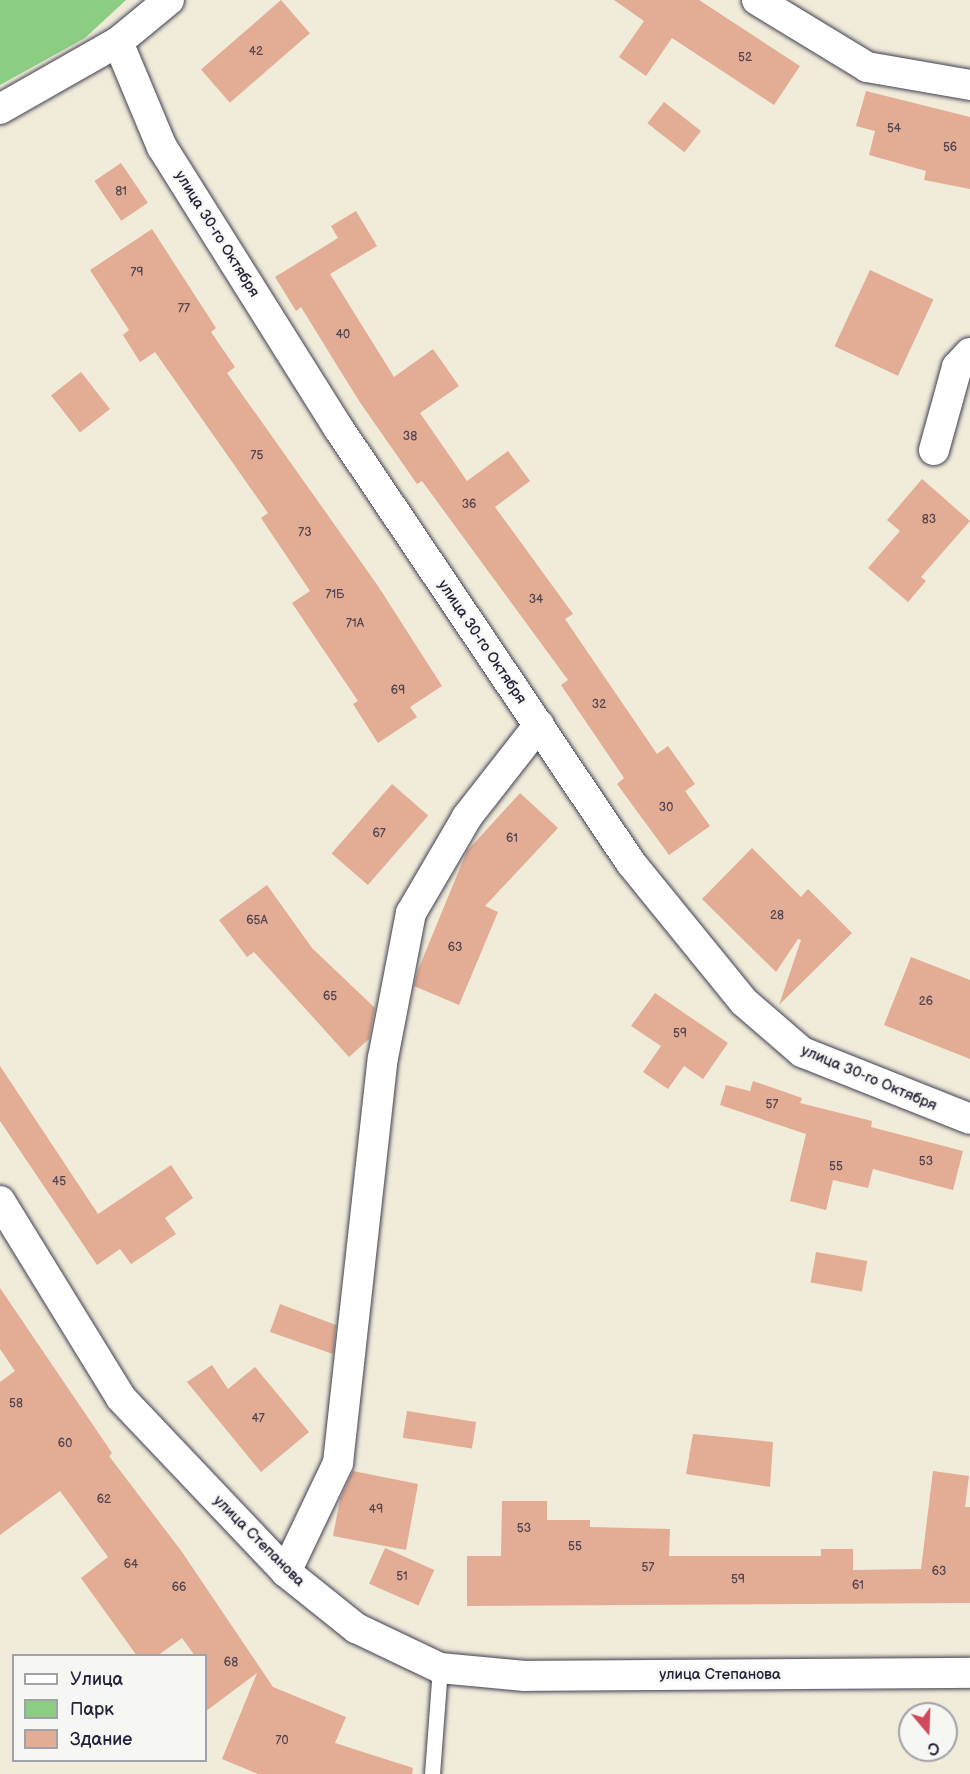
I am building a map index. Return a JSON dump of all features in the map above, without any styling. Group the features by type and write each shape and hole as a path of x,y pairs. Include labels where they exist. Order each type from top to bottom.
{"street":[{"path":"0,109 118,42 169,0"},
{"path":"757,0 867,67 970,85"},
{"name":"улица 30-го Октября","path":"118,42 162,147 339,429 631,863 744,1002 802,1052 970,1119"},
{"path":"934,450 957,367 970,353"},
{"path":"286,1572 338,1462 383,1058 411,913 467,817 539,726"},
{"name":"улица Степанова","path":"0,1201 121,1398 286,1572 356,1628 440,1668 525,1676 970,1673"}],"lane":[{"path":"432,1774 440,1668"}],"green space":[{"path":"0,0 126,0 85,38 0,85"}],"building":[{"path":"281,0 310,33 230,103 201,70"},
{"path":"614,0 699,0 800,66 774,105 672,38 646,76 619,57 644,21"},
{"path":"866,91 970,117 970,189 924,180 926,171 869,155 875,131 856,126"},
{"path":"664,102 701,131 684,152 647,123"},
{"path":"121,163 148,203 121,221 94,181"},
{"path":"356,211 377,246 330,274 394,377 433,349 459,386 420,413 467,481 508,451 530,481 495,507 573,614 565,619 657,754 668,746 695,784 685,791 710,826 669,855 617,784 624,778 561,685 568,680 422,481 417,484 359,401 301,307 296,311 275,277 338,238 331,226"},
{"path":"152,229 216,328 211,332 235,367 227,373 378,586 442,686 410,707 417,717 378,743 353,704 358,701 292,603 310,591 261,518 268,513 155,352 140,362 123,335 129,330 90,270"},
{"path":"870,270 933,300 898,376 835,346"},
{"path":"81,372 110,409 80,432 51,395"},
{"path":"922,479 970,521 921,577 926,581 908,602 868,568 900,531 887,520"},
{"path":"392,784 428,815 368,885 332,853"},
{"path":"520,793 558,828 485,906 498,912 459,1005 414,986 418,970 467,851"},
{"path":"752,848 801,897 808,889 852,933 779,1005 801,940 798,939 776,972 702,899"},
{"path":"267,885 312,948 375,1008 369,1039 349,1057 254,952 247,957 219,920"},
{"path":"911,957 970,980 970,1059 884,1025"},
{"path":"655,993 728,1043 703,1079 684,1066 668,1089 643,1072 661,1046 631,1026"},
{"path":"0,1066 98,1214 171,1165 193,1198 165,1218 176,1234 131,1264 120,1249 97,1265 0,1121"},
{"path":"753,1081 802,1098 800,1103 872,1121 871,1127 963,1151 953,1190 873,1169 868,1188 833,1180 826,1210 790,1201 806,1134 720,1105 726,1085 750,1091"},
{"path":"816,1252 867,1261 862,1292 811,1283"},
{"path":"0,1288 112,1453 109,1456 182,1552 273,1687 346,1717 335,1743 413,1768 412,1774 258,1774 222,1759 257,1673 207,1710 207,1654 194,1654 182,1638 160,1654 136,1654 81,1578 108,1557 60,1491 0,1535 0,1382 15,1371 0,1349"},
{"path":"280,1304 336,1325 333,1354 270,1332"},
{"path":"212,1365 228,1389 255,1367 309,1432 261,1472 187,1382"},
{"path":"407,1411 476,1422 472,1449 403,1438"},
{"path":"693,1434 773,1442 770,1487 686,1474"},
{"path":"353,1471 418,1484 406,1550 333,1536 340,1499"},
{"path":"933,1471 969,1476 965,1507 970,1507 970,1603 467,1606 467,1556 501,1556 502,1501 547,1501 547,1520 590,1520 590,1527 670,1529 669,1556 821,1556 821,1549 853,1549 853,1570 921,1569"},
{"path":"385,1548 434,1570 418,1606 369,1584"}]}
